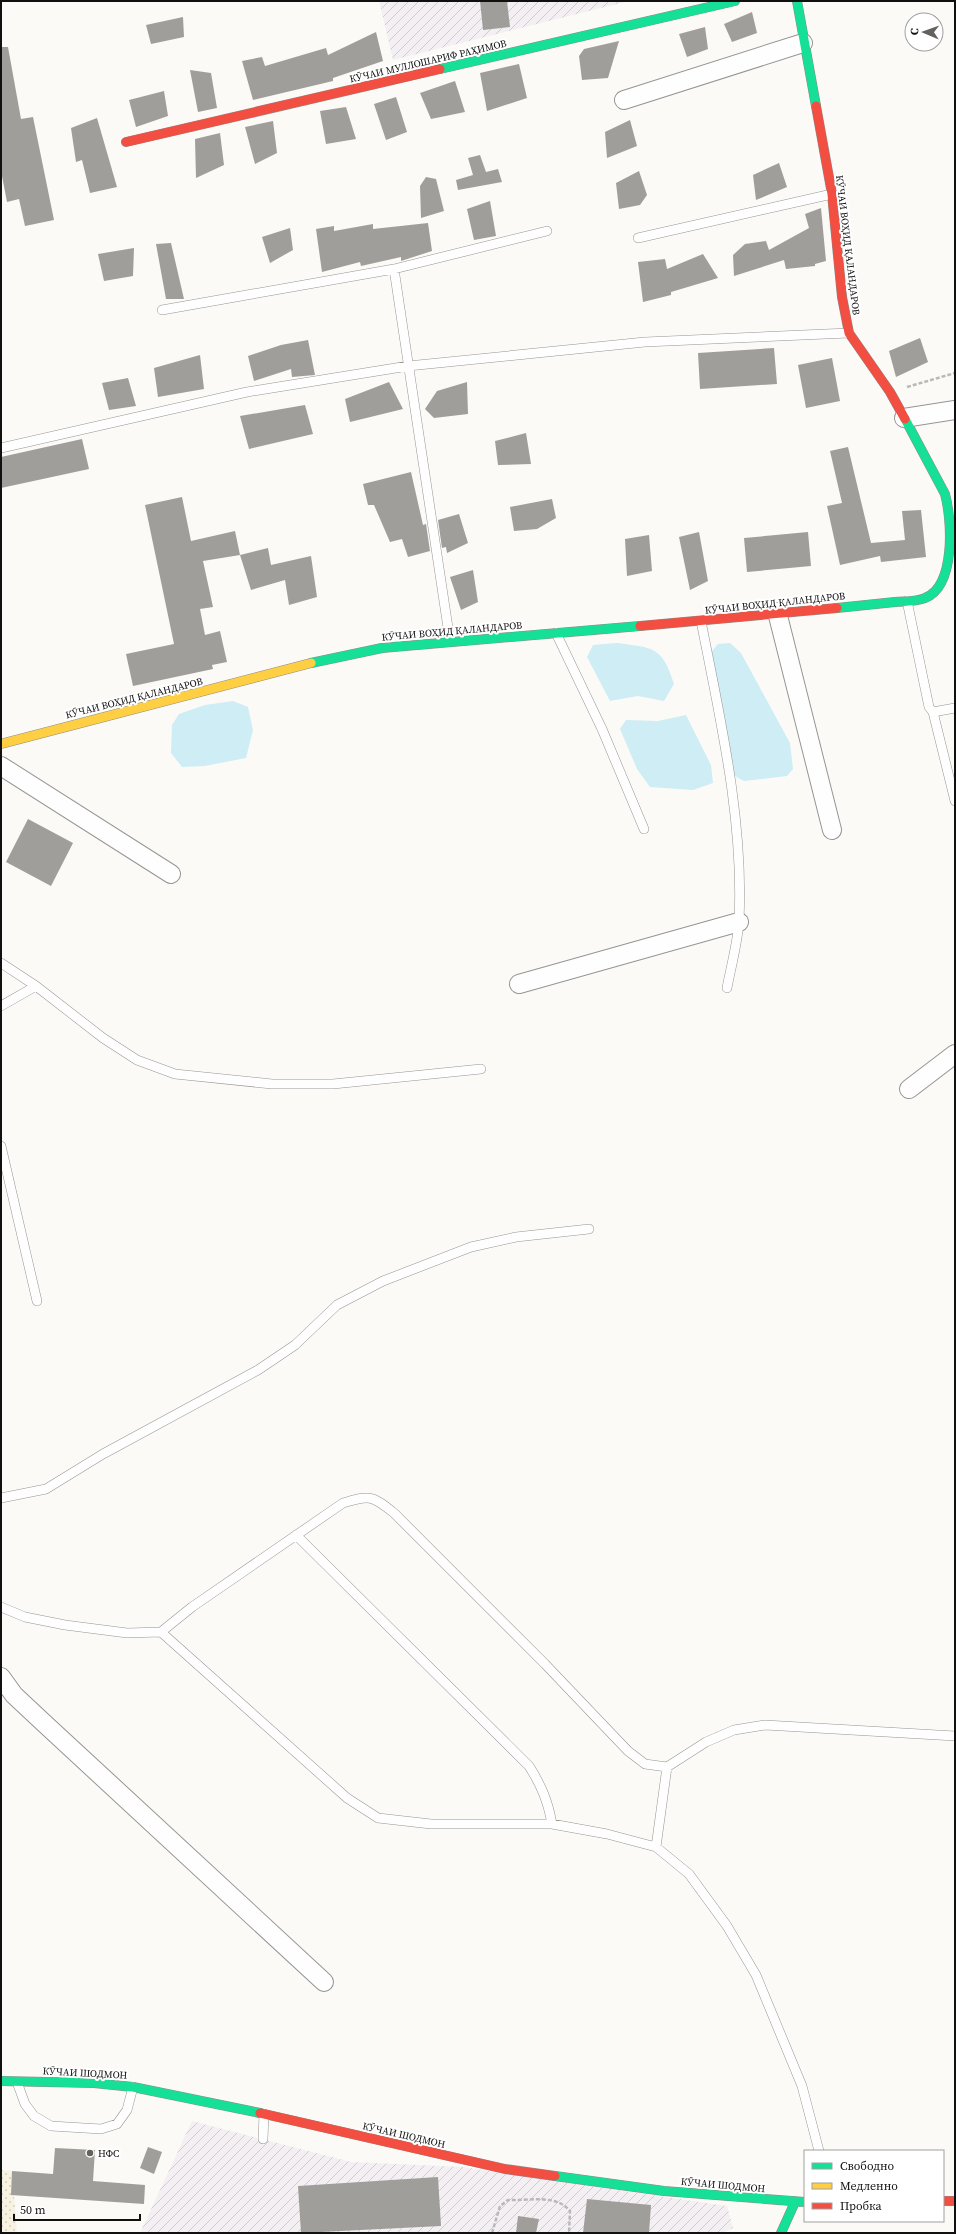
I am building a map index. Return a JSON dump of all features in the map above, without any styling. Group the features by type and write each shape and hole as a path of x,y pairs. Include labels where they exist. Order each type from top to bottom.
{"street":[{"name":"КӮЧАИ МУЛЛОШАРИФ РАҲИМОВ","path":"126,142 735,1"},
{"name":"КӮЧАИ ВОҲИД ҚАЛАНДАРОВ","path":"1,744 329,658 382,648 450,641 556,634 701,621 777,612 907,601 928,597 940,586 948,573 954,527 950,510 944,494 890,392 849,333 842,297 832,194 797,1"},
{"path":"624,100 804,43"},
{"path":"904,418 955,410"},
{"path":"777,612 832,830"},
{"path":"1,766 171,874"},
{"path":"519,984 739,922"},
{"path":"909,1089 955,1054"},
{"path":"1,1677 14,1695 324,1982"},
{"name":"КӮЧАИ ШОДМОН","path":"1,2081 133,2087 264,2114 505,2169 664,2191 804,2202"},
{"path":"944,2201 955,2201"},
{"path":"781,2233 795,2202"}],"lane":[{"path":"638,238 832,194"},
{"path":"162,310 394,269 547,231"},
{"path":"394,269 450,641"},
{"path":"1,448 247,392 408,366 645,342 849,333"},
{"path":"907,601 929,707 933,712 955,801"},
{"path":"701,621 718,709 735,817 740,878 739,922 727,988"},
{"path":"556,634 602,729 644,829"},
{"path":"933,712 955,708"},
{"path":"1,963 36,986 103,1038 137,1060 175,1074 272,1084 333,1084 481,1069"},
{"path":"1,1006 36,986"},
{"path":"1,1146 37,1301"},
{"path":"1,1498 46,1489 103,1454 246,1377 295,1345 337,1305 383,1281 471,1247 516,1237 589,1229"},
{"path":"1,1607 25,1617 65,1625 127,1633 161,1632 192,1607 343,1503 364,1496 380,1502 394,1513 545,1664 628,1751 645,1764 667,1767 706,1742 734,1730 765,1725 955,1736"},
{"path":"296,1535 529,1766 541,1785 548,1803 552,1824"},
{"path":"161,1632 347,1798 378,1818 431,1824 552,1824 607,1834 656,1847 689,1874 727,1926 756,1975 802,2086 819,2150"},
{"path":"656,1847 667,1767"},
{"path":"17,2081 25,2104 34,2116 51,2126 100,2128 117,2124 127,2110 133,2087"},
{"path":"263,2139 264,2114"}],"path":[{"path":"890,392 955,373"},
{"path":"492,2233 500,2206 504,2202 514,2200 554,2200 561,2203 570,2211 569,2233"}],"shaded area":[{"path":"379,1 629,1 393,60"},
{"path":"192,2121 351,2162 463,2167 727,2206 733,2228 722,2233 140,2233"},
{"path":"1,2170 12,2171 17,2233 1,2233"}],"water":[{"path":"617,643 648,648 655,651 665,662 674,684 664,701 638,696 610,701 587,657 593,645"},
{"path":"730,643 741,653 790,743 793,769 787,776 744,781 733,775 712,651 718,644"},
{"path":"233,701 248,707 253,730 246,758 205,766 182,767 171,753 172,725 179,714 205,705"},
{"path":"686,715 711,765 713,783 693,790 650,787 637,769 620,729 626,720 658,721"}],"building":[{"path":"480,1 507,1 510,27 483,30"},
{"path":"752,12 757,33 732,42 724,24"},
{"path":"183,17 184,37 151,44 146,25"},
{"path":"705,27 708,49 687,57 679,34"},
{"path":"376,32 383,61 333,78 333,81 253,100 242,61 262,57 265,66 326,48 328,55"},
{"path":"619,41 608,78 582,80 579,56 584,49"},
{"path":"1,47 8,47 21,119 33,117 54,220 25,226 19,199 7,202 1,171"},
{"path":"519,64 527,98 487,111 480,73"},
{"path":"190,70 211,73 217,108 198,112"},
{"path":"455,81 465,112 431,119 420,93"},
{"path":"164,91 168,116 136,127 129,100"},
{"path":"396,97 407,132 386,140 374,104"},
{"path":"346,107 356,139 326,144 320,111"},
{"path":"97,118 117,187 90,193 82,160 76,162 71,128"},
{"path":"630,120 637,146 607,158 605,132"},
{"path":"273,121 277,153 255,164 245,127"},
{"path":"220,133 224,165 196,178 195,139"},
{"path":"480,155 486,172 498,169 502,182 458,190 456,180 473,175 468,158"},
{"path":"779,163 787,187 756,200 753,175"},
{"path":"639,171 647,195 640,205 619,209 616,183"},
{"path":"426,177 436,179 444,211 421,218 420,186"},
{"path":"490,201 496,236 474,240 467,209"},
{"path":"821,208 826,261 815,264 815,266 786,269 784,260 734,276 733,255 745,244 766,241 769,250 809,228 805,214"},
{"path":"428,223 432,251 401,261 401,257 361,266 360,262 322,272 316,229 334,226 334,231 373,224 373,229"},
{"path":"290,228 293,250 270,263 262,237"},
{"path":"171,243 184,299 166,299 156,244"},
{"path":"134,248 133,276 104,281 98,254"},
{"path":"703,254 718,278 671,292 671,295 643,302 638,262 665,259 667,269"},
{"path":"920,338 928,362 896,377 889,351"},
{"path":"308,340 315,375 292,377 291,369 254,381 248,356 281,345"},
{"path":"774,348 777,384 700,389 698,353"},
{"path":"200,355 204,389 158,397 154,368"},
{"path":"832,358 840,401 806,408 798,365"},
{"path":"128,378 136,406 109,410 102,383"},
{"path":"389,382 403,409 350,422 345,399"},
{"path":"467,382 468,414 434,418 425,409 437,391"},
{"path":"305,405 313,434 249,449 240,416"},
{"path":"526,433 531,464 498,465 495,441"},
{"path":"82,439 89,469 1,488 1,457"},
{"path":"848,447 871,543 905,540 902,511 921,510 926,557 881,562 880,556 840,565 827,506 842,503 830,451"},
{"path":"411,472 423,525 426,524 430,551 408,557 402,539 390,542 374,505 368,505 363,484"},
{"path":"182,497 191,541 235,531 240,555 203,561 213,607 200,609 205,635 220,631 227,662 212,665 213,669 133,686 126,654 174,644 145,505"},
{"path":"552,499 556,518 537,529 514,531 510,507"},
{"path":"459,514 468,543 447,553 446,547 442,548 438,520"},
{"path":"699,532 708,581 690,590 679,537"},
{"path":"808,532 811,566 747,572 744,538"},
{"path":"649,535 652,571 627,576 625,539"},
{"path":"268,548 271,565 311,556 317,597 289,605 285,580 251,590 240,555"},
{"path":"473,570 478,602 461,610 450,577"},
{"path":"28,819 73,843 51,886 6,862"},
{"path":"148,2147 162,2152 154,2174 140,2168"},
{"path":"55,2148 95,2150 93,2181 145,2185 144,2204 11,2195 12,2171 53,2174"},
{"path":"438,2177 441,2226 301,2233 298,2186"},
{"path":"587,2199 651,2205 649,2233 583,2233"},
{"path":"518,2216 539,2219 536,2233 516,2233"}],"traffic: fast":[{"path":"440,69 735,1"},
{"path":"797,1 816,106"},
{"path":"837,608 914,601 925,598 935,591 942,580 947,567 950,535 945,494 905,419"},
{"path":"311,663 382,648 640,626"},
{"path":"1,2081 94,2083 133,2087 260,2113"},
{"path":"555,2176 664,2191 804,2202"},
{"path":"781,2233 795,2202"}],"traffic: slow":[{"path":"1,744 311,663"}],"traffic: jam":[{"path":"126,142 440,69"},
{"path":"816,106 832,194 842,297 849,333 890,392 905,419"},
{"path":"640,626 837,608"},
{"path":"260,2113 505,2169 555,2176"},
{"path":"944,2201 955,2201"}],"place":[{"name":"НФС","path":"90,2153"}]}
